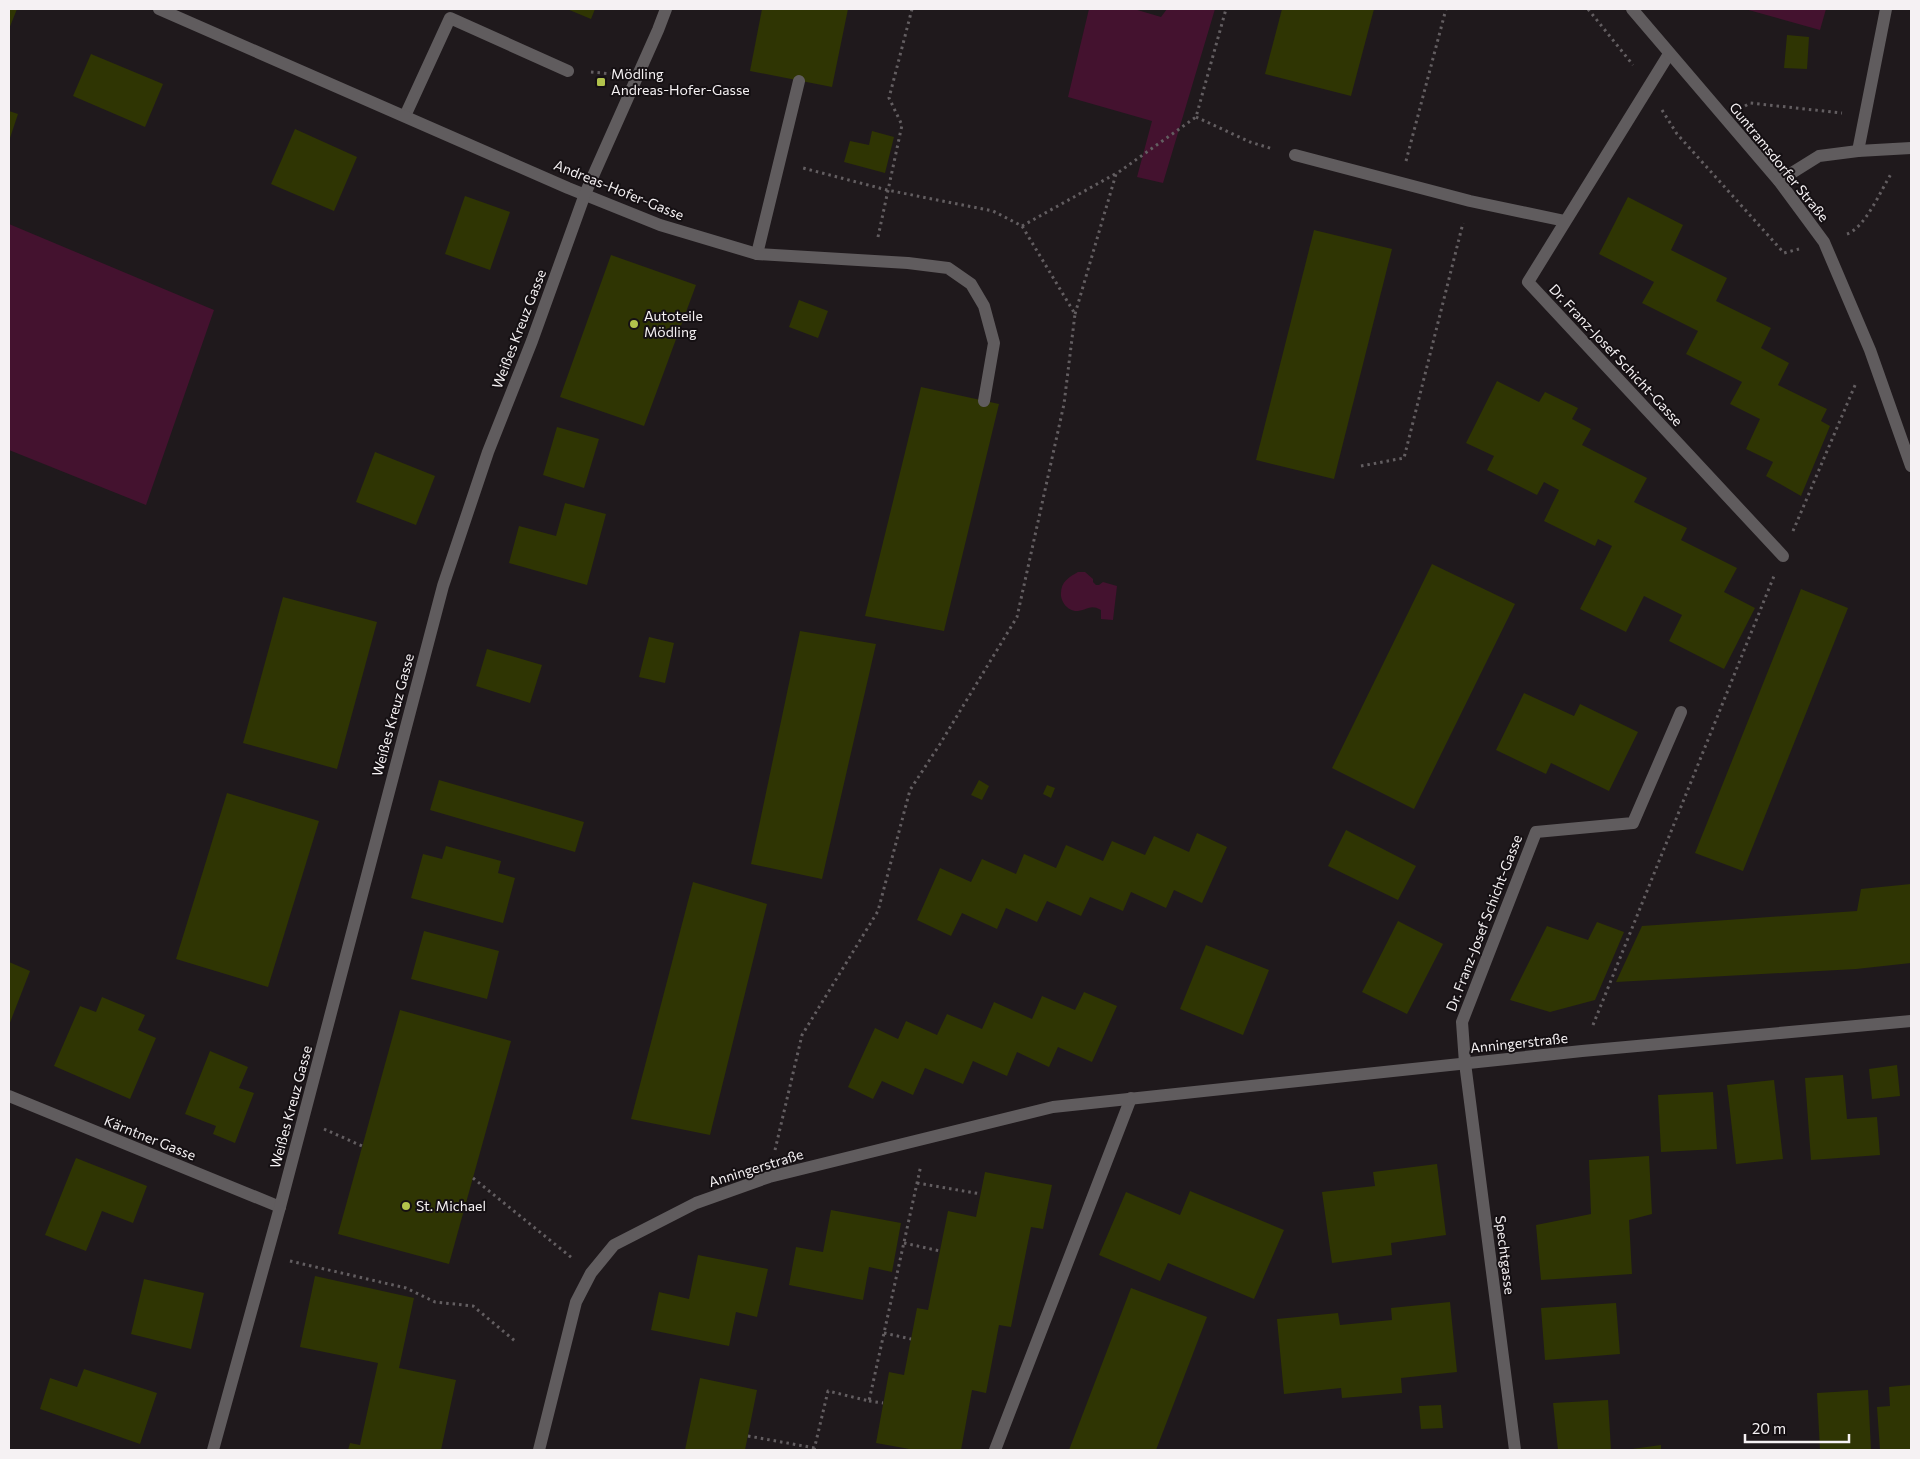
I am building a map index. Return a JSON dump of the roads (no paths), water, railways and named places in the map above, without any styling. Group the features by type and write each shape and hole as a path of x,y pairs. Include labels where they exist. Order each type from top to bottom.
{"street":[{"name":"Andreas-Hofer-Gasse","path":"159,9 660,225 757,254 948,268 971,284 984,306 994,343 984,401"},
{"name":"Weißes Kreuz Gasse","path":"213,1450 280,1207 443,586 488,452 532,340 585,194 666,9"},
{"name":"Guntramsdorfer Straße","path":"1632,9 1779,181 1824,242 1870,350 1911,466"},
{"path":"1858,151 1886,9"},
{"path":"405,116 450,18 568,71"},
{"name":"Dr. Franz-Josef Schicht-Gasse","path":"1669,54 1528,282 1782,556"},
{"path":"757,254 781,162 799,81"},
{"path":"1779,181 1819,156 1858,151 1911,148"},
{"path":"1295,155 1470,201 1565,221"},
{"name":"Dr. Franz-Josef Schicht-Gasse","path":"1465,1063 1462,1022 1536,832 1633,823 1680,712"},
{"name":"Anningerstraße","path":"539,1450 576,1302 590,1273 614,1245 696,1202 769,1177 1053,1107 1582,1051 1911,1021"},
{"name":"Spechtgasse","path":"1465,1063 1515,1450"},
{"name":"Kärntner Gasse","path":"9,1096 280,1207"},
{"path":"995,1450 1131,1098"}],"place":[{"name":"Mödling Andreas-Hofer-Gasse","path":"601,82"},
{"name":"Autoteile Mödling","path":"634,324"},
{"name":"St. Michael","path":"406,1206"}]}
